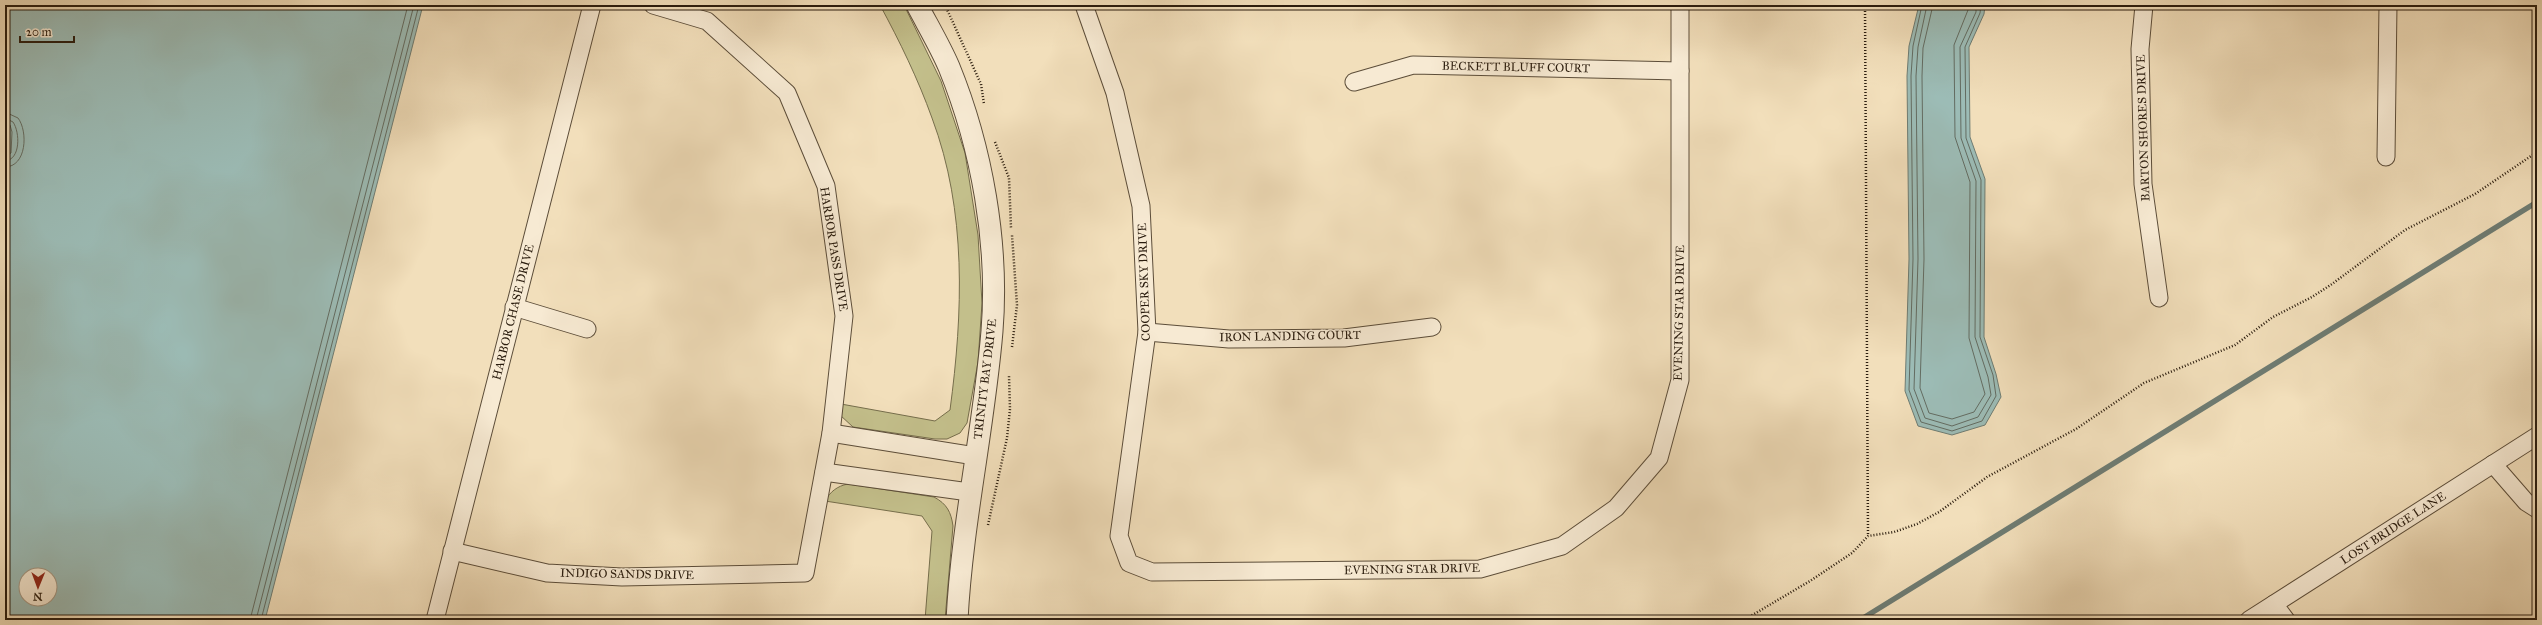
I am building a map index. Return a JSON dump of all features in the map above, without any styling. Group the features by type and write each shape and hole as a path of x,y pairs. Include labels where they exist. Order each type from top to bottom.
{"street":[{"name":"HARBOR CHASE DRIVE","path":"435,620 592,5"},
{"name":"HARBOR PASS DRIVE","path":"653,5 706,21 787,93 826,186 844,316 831,433 805,574"},
{"name":"TRINITY BAY DRIVE","path":"917,5 949,67 972,136 989,222 992,274 992,330 969,492 956,620"},
{"name":"COOPER SKY DRIVE","path":"1084,5 1115,93 1141,206 1147,332 1118,536 1129,563"},
{"name":"EVENING STAR DRIVE","path":"1129,563 1152,572 1480,569 1562,546 1616,508 1659,458 1680,380 1680,5"},
{"name":"BARTON SHORES DRIVE","path":"2144,5 2140,49 2143,184 2159,298"},
{"path":"2386,157 2388,5"},
{"name":"BECKETT BLUFF COURT","path":"1354,82 1413,65 1680,71"},
{"path":"514,307 587,329"},
{"name":"IRON LANDING COURT","path":"1147,332 1229,339 1344,338 1432,327"},
{"path":"831,433 975,456"},
{"name":"LOST BRIDGE LANE","path":"2249,620 2537,436"},
{"path":"2493,464 2526,502 2537,509"},
{"path":"824,472 969,492"},
{"name":"INDIGO SANDS DRIVE","path":"452,551 547,573 622,576 805,574"},
{"path":"2274,604 2286,620"}],"path":[{"path":"1865,5 1868,536"},
{"path":"1744,620 1810,581 1852,553 1868,536 1894,532 1923,521 1939,512 1987,477 2076,429 2144,383 2235,345 2273,317 2312,298 2405,230 2475,194 2537,152"}],"shaded area":[{"path":"880,5 904,5 941,81 965,153 978,235 982,303 978,362 967,423 960,433 947,439 935,439 853,427 840,415 841,404 935,421 950,410 958,337 959,262 957,226 943,153 927,103 895,33"},
{"path":"848,484 934,497 948,509 953,526 945,620 925,620 932,531 922,516 825,501 834,490 840,486"}],"water":[{"path":"5,5 423,5 265,620 5,620 5,187 8,132 5,121"},
{"path":"1919,5 1985,5 1984,14 1969,47 1970,137 1985,179 1984,337 1996,374 2001,397 1985,425 1952,435 1918,426 1905,391 1909,259 1907,76 1909,46"}],"waterway":[{"path":"1860,620 2537,202"}]}
